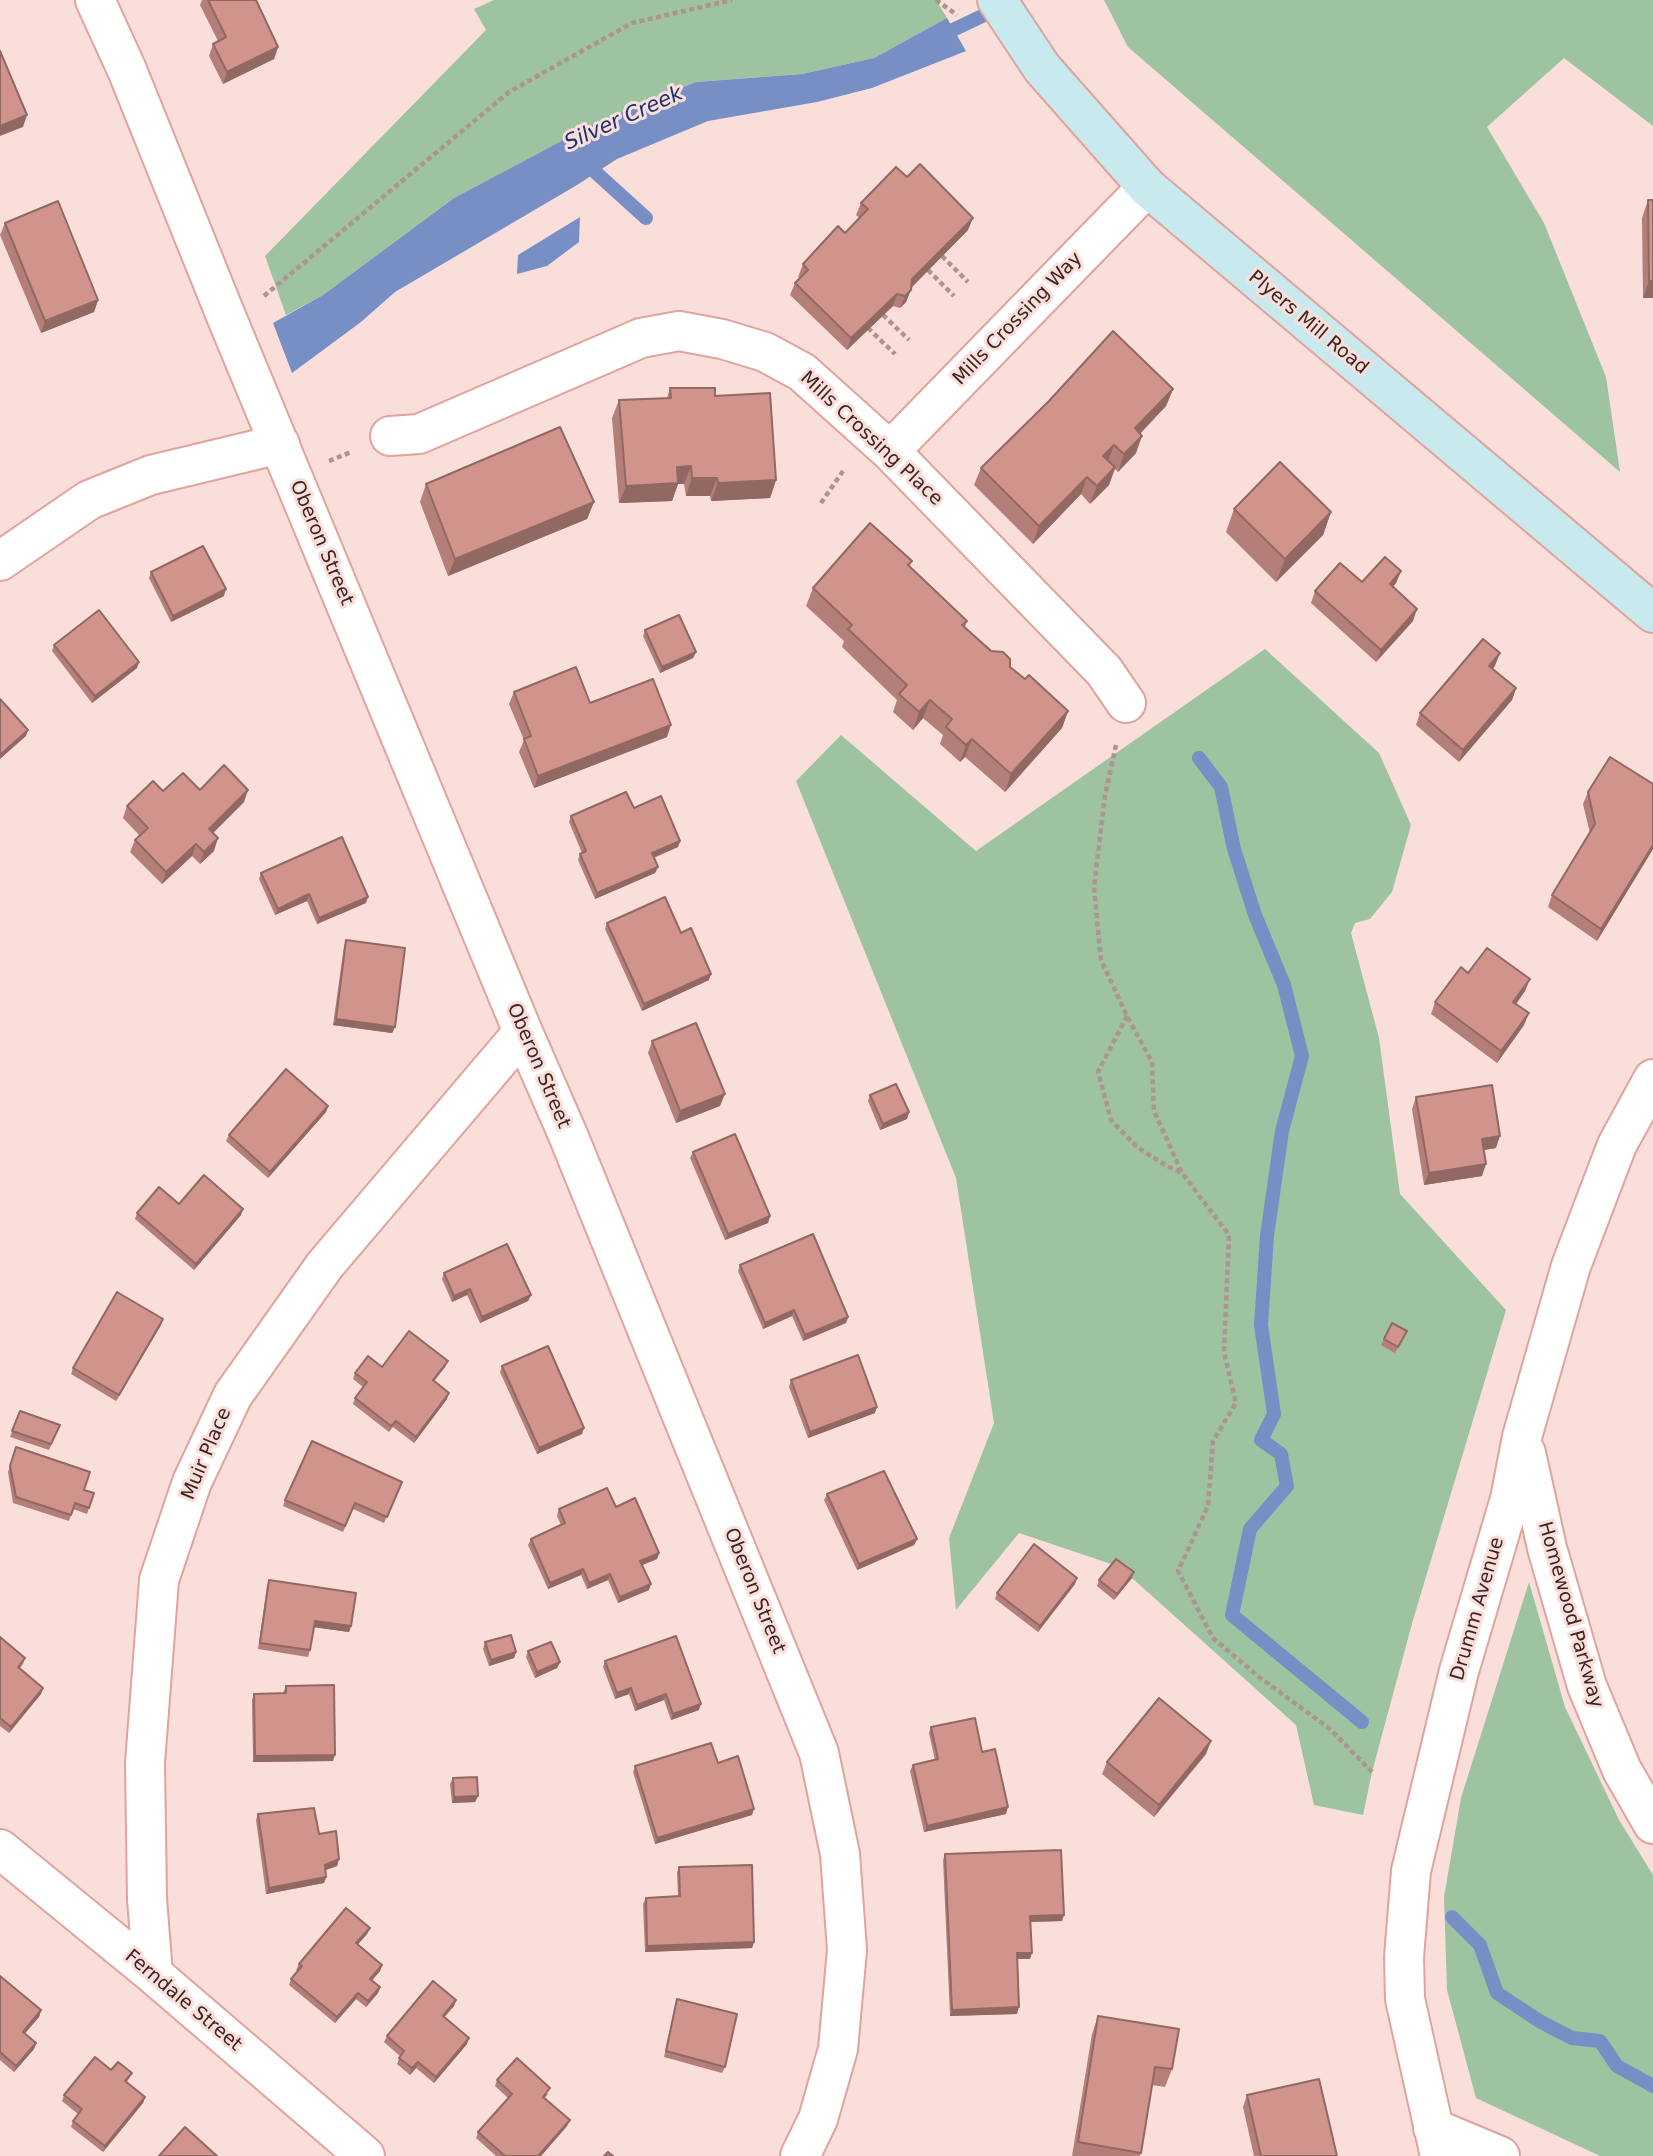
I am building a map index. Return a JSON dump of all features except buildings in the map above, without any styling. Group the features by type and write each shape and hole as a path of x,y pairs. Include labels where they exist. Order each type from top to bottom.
{"street":[{"name":"Oberon Street","path":"95,0 127,70 286,460 568,1135 819,1753 840,1854 847,1950 838,2049 818,2119 800,2156"},
{"name":"Plyers Mill Road","path":"997,0 1042,68 1147,187 1653,613"},
{"name":"Mills Crossing Way","path":"890,451 1147,187"},
{"name":"Mills Crossing Place","path":"390,436 419,433 641,338 680,331 722,339 765,352 802,372 890,451 1104,671 1126,703"},
{"path":"0,561 89,499 151,475 286,460"},
{"name":"Muir Place","path":"153,1974 147,1899 145,1775 159,1580 192,1482 233,1395 325,1265 523,1032"},
{"name":"Drumm Avenue","path":"1437,2142 1405,1999 1404,1957 1410,1871 1458,1671 1510,1499 1522,1437 1571,1266 1617,1145 1653,1079"},
{"name":"Homewood Parkway","path":"1522,1437 1547,1548 1587,1686 1622,1770 1653,1824"},
{"name":"Ferndale Street","path":"0,1849 153,1974 365,2156"},
{"path":"1437,2142 1500,2156"}],"path":[{"path":"256,303 509,92 632,23 732,0"},
{"path":"942,256 968,282"},
{"path":"928,270 954,296"},
{"path":"883,315 909,340"},
{"path":"868,328 895,354"},
{"path":"286,460 390,436"},
{"path":"821,503 843,471"},
{"path":"1126,703 1105,795 1094,888 1101,960 1152,1062 1154,1111 1181,1173 1229,1235 1224,1352 1236,1403 1213,1441 1208,1506 1178,1571 1213,1638 1259,1677 1330,1729 1372,1772"},
{"path":"1127,1016 1098,1072 1111,1120 1137,1147 1181,1173"}],"green space":[{"path":"494,0 936,0 947,18 874,58 802,74 696,82 597,122 454,198 323,295 286,315 265,256 486,30 474,9"},
{"path":"1104,0 1653,0 1653,126 1564,58 1487,127 1544,223 1606,377 1620,472 1128,47"},
{"path":"1265,649 1379,753 1411,825 1392,892 1370,919 1355,923 1351,933 1379,1038 1400,1194 1506,1310 1413,1620 1363,1815 1314,1805 1296,1725 1132,1578 1114,1565 1019,1533 956,1610 949,1538 994,1423 956,1178 796,781 841,735 976,851"},
{"path":"1529,1582 1565,1707 1619,1820 1653,1875 1653,2156 1600,2156 1476,2098 1447,1990 1444,1897 1461,1798"}],"water":[{"path":"947,18 966,51 872,88 817,102 708,121 617,159 395,292 361,322 292,373 273,323 323,295 454,198 597,122 696,82 802,74 874,58"},
{"path":"580,217 579,242 547,266 517,274 518,255"}],"waterway":[{"name":"Silver Creek","path":"938,37 999,8"},
{"path":"582,160 646,218"},
{"path":"1199,758 1221,787 1234,849 1255,915 1284,985 1302,1056 1282,1131 1267,1236 1261,1325 1274,1414 1261,1440 1281,1454 1287,1486 1250,1529 1232,1615 1362,1722"},
{"path":"1452,1917 1480,1945 1497,1993 1541,2022 1572,2038 1600,2041 1617,2066 1653,2086"}]}
